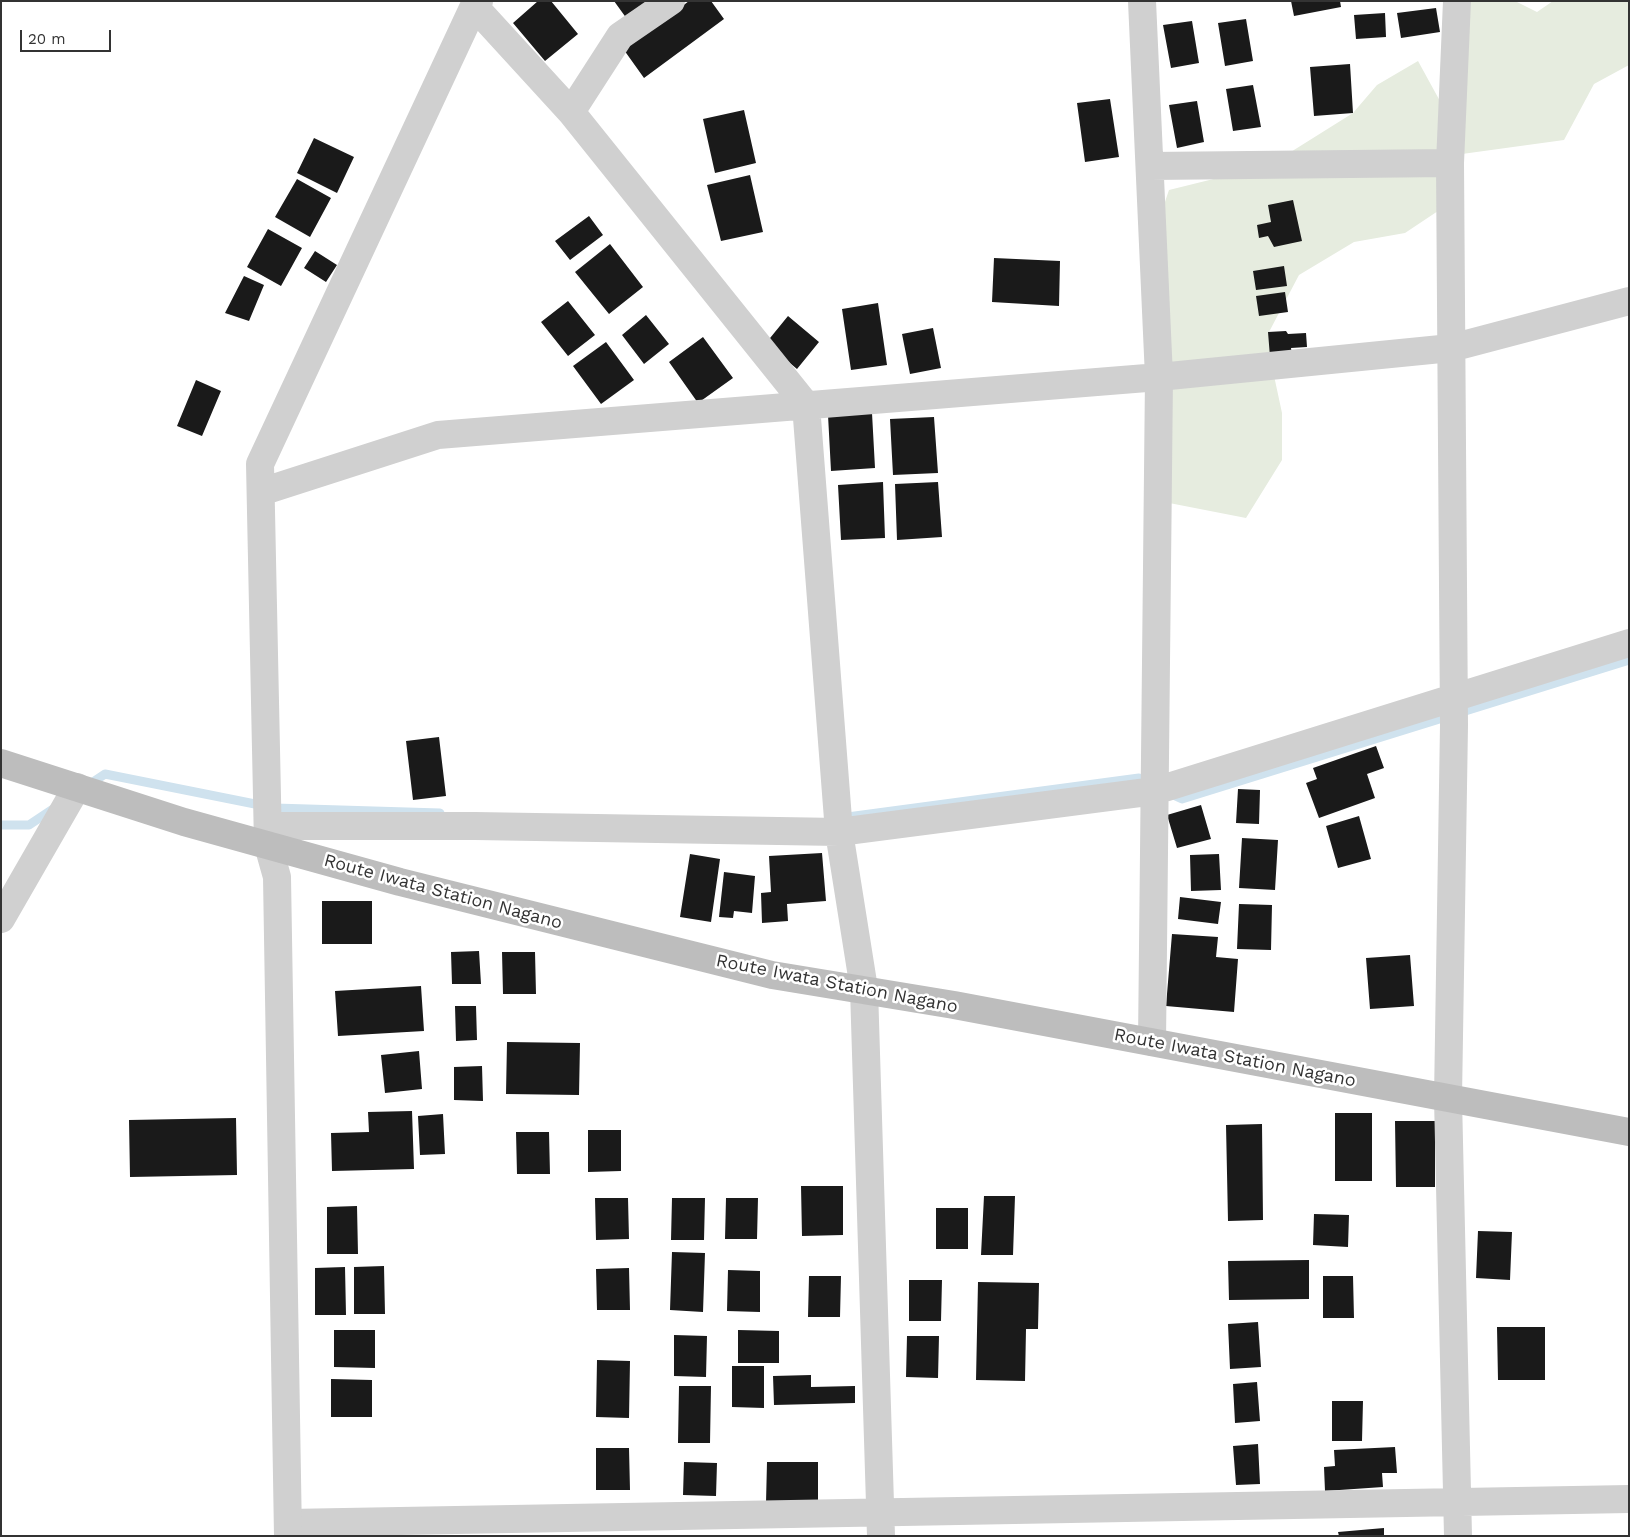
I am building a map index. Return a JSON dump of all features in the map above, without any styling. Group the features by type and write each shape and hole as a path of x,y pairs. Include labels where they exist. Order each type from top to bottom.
{"main road":[{"name":"Route Iwata Station Nagano","path":"1,763 184,822 268,836 418,886 763,973 864,989 1629,1132"}],"street":[{"path":"571,112 620,36 671,1"},
{"path":"1142,1 1159,377 1152,1042"},
{"path":"1457,1 1450,163 1453,709 1448,1098 1458,1536"},
{"path":"880,1524 864,989 839,832 806,405 571,112 476,4 260,464 268,836 277,877 288,1530 880,1524 1458,1501 1629,1498"},
{"path":"1150,166 1450,163"},
{"path":"261,492 438,435 1159,377 1451,348 1629,301"},
{"path":"268,836 475,826 839,832 1155,791 1453,709 1629,643"},
{"path":"1,919 77,787"}],"shaded area":[{"path":"1459,1 1515,1 1537,12 1553,1 1629,1 1629,65 1594,84 1564,140 1462,154"},
{"path":"1418,61 1452,123 1450,203 1405,233 1354,242 1299,275 1269,332 1270,357 1282,413 1282,460 1246,518 1159,501 1153,237 1169,190 1270,165 1353,113 1377,85"}],"building":[{"path":"538,1 551,1 578,34 545,61 513,23"},
{"path":"614,1 650,1 627,19"},
{"path":"689,1 711,1 724,19 644,78 624,50"},
{"path":"1291,1 1340,1 1341,7 1294,16"},
{"path":"1436,8 1440,32 1401,38 1397,13"},
{"path":"1385,13 1386,37 1356,39 1354,15"},
{"path":"1246,19 1253,61 1225,66 1218,23"},
{"path":"1192,21 1199,63 1171,68 1163,25"},
{"path":"1350,64 1353,113 1314,116 1310,67"},
{"path":"1253,85 1261,127 1233,131 1226,89"},
{"path":"1110,99 1119,157 1085,162 1077,103"},
{"path":"1197,101 1204,142 1177,148 1169,105"},
{"path":"744,110 756,163 715,173 703,119"},
{"path":"314,138 354,157 337,193 297,173"},
{"path":"750,175 763,232 721,241 707,185"},
{"path":"297,179 331,198 310,237 275,217"},
{"path":"1293,200 1302,241 1274,247 1268,236 1259,238 1257,225 1271,222 1268,205"},
{"path":"589,216 603,235 570,260 555,241"},
{"path":"268,229 302,248 281,286 247,267"},
{"path":"610,244 643,287 609,314 575,272"},
{"path":"315,251 337,265 326,282 304,268"},
{"path":"994,258 1060,261 1059,306 992,302"},
{"path":"1284,266 1287,286 1256,290 1253,271"},
{"path":"244,276 264,285 249,321 225,313"},
{"path":"1285,292 1288,312 1259,316 1256,296"},
{"path":"568,301 595,335 568,356 541,322"},
{"path":"878,303 887,365 851,370 842,309"},
{"path":"646,315 669,344 644,364 622,335"},
{"path":"788,316 819,342 797,369 766,343"},
{"path":"933,328 941,368 910,374 902,334"},
{"path":"1286,331 1288,334 1306,333 1307,347 1291,348 1292,355 1270,357 1268,332"},
{"path":"703,337 733,378 698,403 669,362"},
{"path":"606,342 634,380 601,404 573,366"},
{"path":"196,380 221,391 202,436 177,426"},
{"path":"872,413 875,468 831,471 828,415"},
{"path":"934,417 938,473 893,475 890,419"},
{"path":"883,482 885,538 841,540 838,485"},
{"path":"938,482 942,537 897,540 895,484"},
{"path":"439,737 446,796 413,800 406,741"},
{"path":"1376,746 1384,768 1367,774 1375,798 1319,818 1306,783 1317,779 1313,768"},
{"path":"1238,789 1260,790 1259,824 1236,823"},
{"path":"1201,805 1211,839 1177,848 1167,815"},
{"path":"1359,816 1371,859 1338,868 1326,826"},
{"path":"1242,838 1278,840 1275,890 1239,888"},
{"path":"822,853 826,901 787,904 788,921 762,923 761,893 771,892 769,856"},
{"path":"690,854 720,859 711,922 680,917"},
{"path":"1219,854 1221,890 1191,891 1190,855"},
{"path":"724,872 755,876 752,913 734,911 733,918 719,917"},
{"path":"1180,897 1221,902 1218,924 1178,919"},
{"path":"322,901 372,901 372,944 322,944"},
{"path":"1239,904 1272,905 1271,950 1237,949"},
{"path":"1172,934 1218,937 1216,957 1238,959 1234,1012 1166,1006"},
{"path":"479,951 481,984 452,984 451,952"},
{"path":"502,952 535,952 536,994 503,994"},
{"path":"1410,955 1414,1006 1370,1009 1366,958"},
{"path":"421,986 424,1031 338,1036 335,991"},
{"path":"455,1006 476,1006 477,1040 456,1041"},
{"path":"507,1042 580,1043 579,1095 506,1094"},
{"path":"419,1051 422,1089 385,1093 381,1055"},
{"path":"482,1066 483,1101 454,1100 454,1067"},
{"path":"412,1111 414,1169 332,1171 331,1133 369,1132 368,1112"},
{"path":"1335,1113 1372,1113 1372,1181 1335,1181"},
{"path":"443,1114 445,1154 420,1155 418,1116"},
{"path":"236,1118 237,1175 130,1177 129,1120"},
{"path":"1395,1121 1435,1121 1435,1187 1396,1187"},
{"path":"1262,1124 1263,1220 1228,1221 1226,1125"},
{"path":"588,1130 621,1130 621,1171 588,1172"},
{"path":"516,1132 549,1132 550,1174 517,1174"},
{"path":"801,1186 843,1186 843,1235 802,1236"},
{"path":"984,1196 1015,1196 1013,1255 981,1255"},
{"path":"595,1198 628,1198 629,1239 596,1240"},
{"path":"672,1198 705,1198 704,1240 671,1240"},
{"path":"726,1198 758,1198 757,1239 725,1239"},
{"path":"357,1206 358,1254 327,1254 327,1207"},
{"path":"936,1208 968,1208 968,1249 936,1249"},
{"path":"1314,1214 1349,1215 1348,1247 1313,1245"},
{"path":"1478,1231 1512,1232 1510,1280 1476,1278"},
{"path":"672,1252 705,1253 703,1312 670,1310"},
{"path":"1309,1260 1309,1299 1229,1300 1228,1261"},
{"path":"384,1266 385,1314 354,1314 354,1267"},
{"path":"345,1267 346,1315 315,1315 315,1268"},
{"path":"629,1268 630,1310 597,1310 596,1269"},
{"path":"728,1270 760,1271 760,1312 727,1311"},
{"path":"809,1276 841,1276 840,1317 808,1317"},
{"path":"1323,1276 1353,1276 1354,1318 1323,1318"},
{"path":"909,1280 942,1280 941,1321 909,1321"},
{"path":"978,1282 1039,1283 1038,1329 1026,1329 1025,1381 976,1380"},
{"path":"1258,1322 1261,1367 1230,1369 1228,1324"},
{"path":"1497,1327 1545,1327 1545,1380 1498,1380"},
{"path":"334,1330 375,1330 375,1368 334,1367"},
{"path":"738,1330 779,1331 779,1363 738,1363"},
{"path":"674,1335 707,1336 706,1377 674,1376"},
{"path":"907,1336 939,1336 938,1378 906,1377"},
{"path":"597,1360 630,1361 629,1418 596,1417"},
{"path":"732,1366 764,1366 764,1408 732,1407"},
{"path":"811,1375 811,1387 855,1386 855,1403 774,1405 773,1376"},
{"path":"331,1379 372,1380 372,1417 331,1417"},
{"path":"1257,1382 1260,1421 1235,1423 1233,1384"},
{"path":"679,1386 711,1386 710,1443 678,1443"},
{"path":"1332,1401 1363,1401 1362,1441 1332,1441"},
{"path":"1258,1444 1260,1484 1236,1485 1233,1446"},
{"path":"1395,1447 1397,1473 1382,1473 1383,1487 1325,1491 1324,1467 1335,1466 1334,1450"},
{"path":"596,1448 629,1448 630,1490 596,1490"},
{"path":"684,1462 717,1463 716,1496 683,1495"},
{"path":"767,1462 818,1462 818,1503 766,1503"},
{"path":"1384,1528 1384,1536 1339,1536 1338,1532"}],"waterway":[{"path":"1169,793 1182,799 1629,660"},
{"path":"87,786 105,774 275,808 440,813"},
{"path":"840,818 1139,778 1150,784"},
{"path":"1,825 29,825 56,807"}]}
